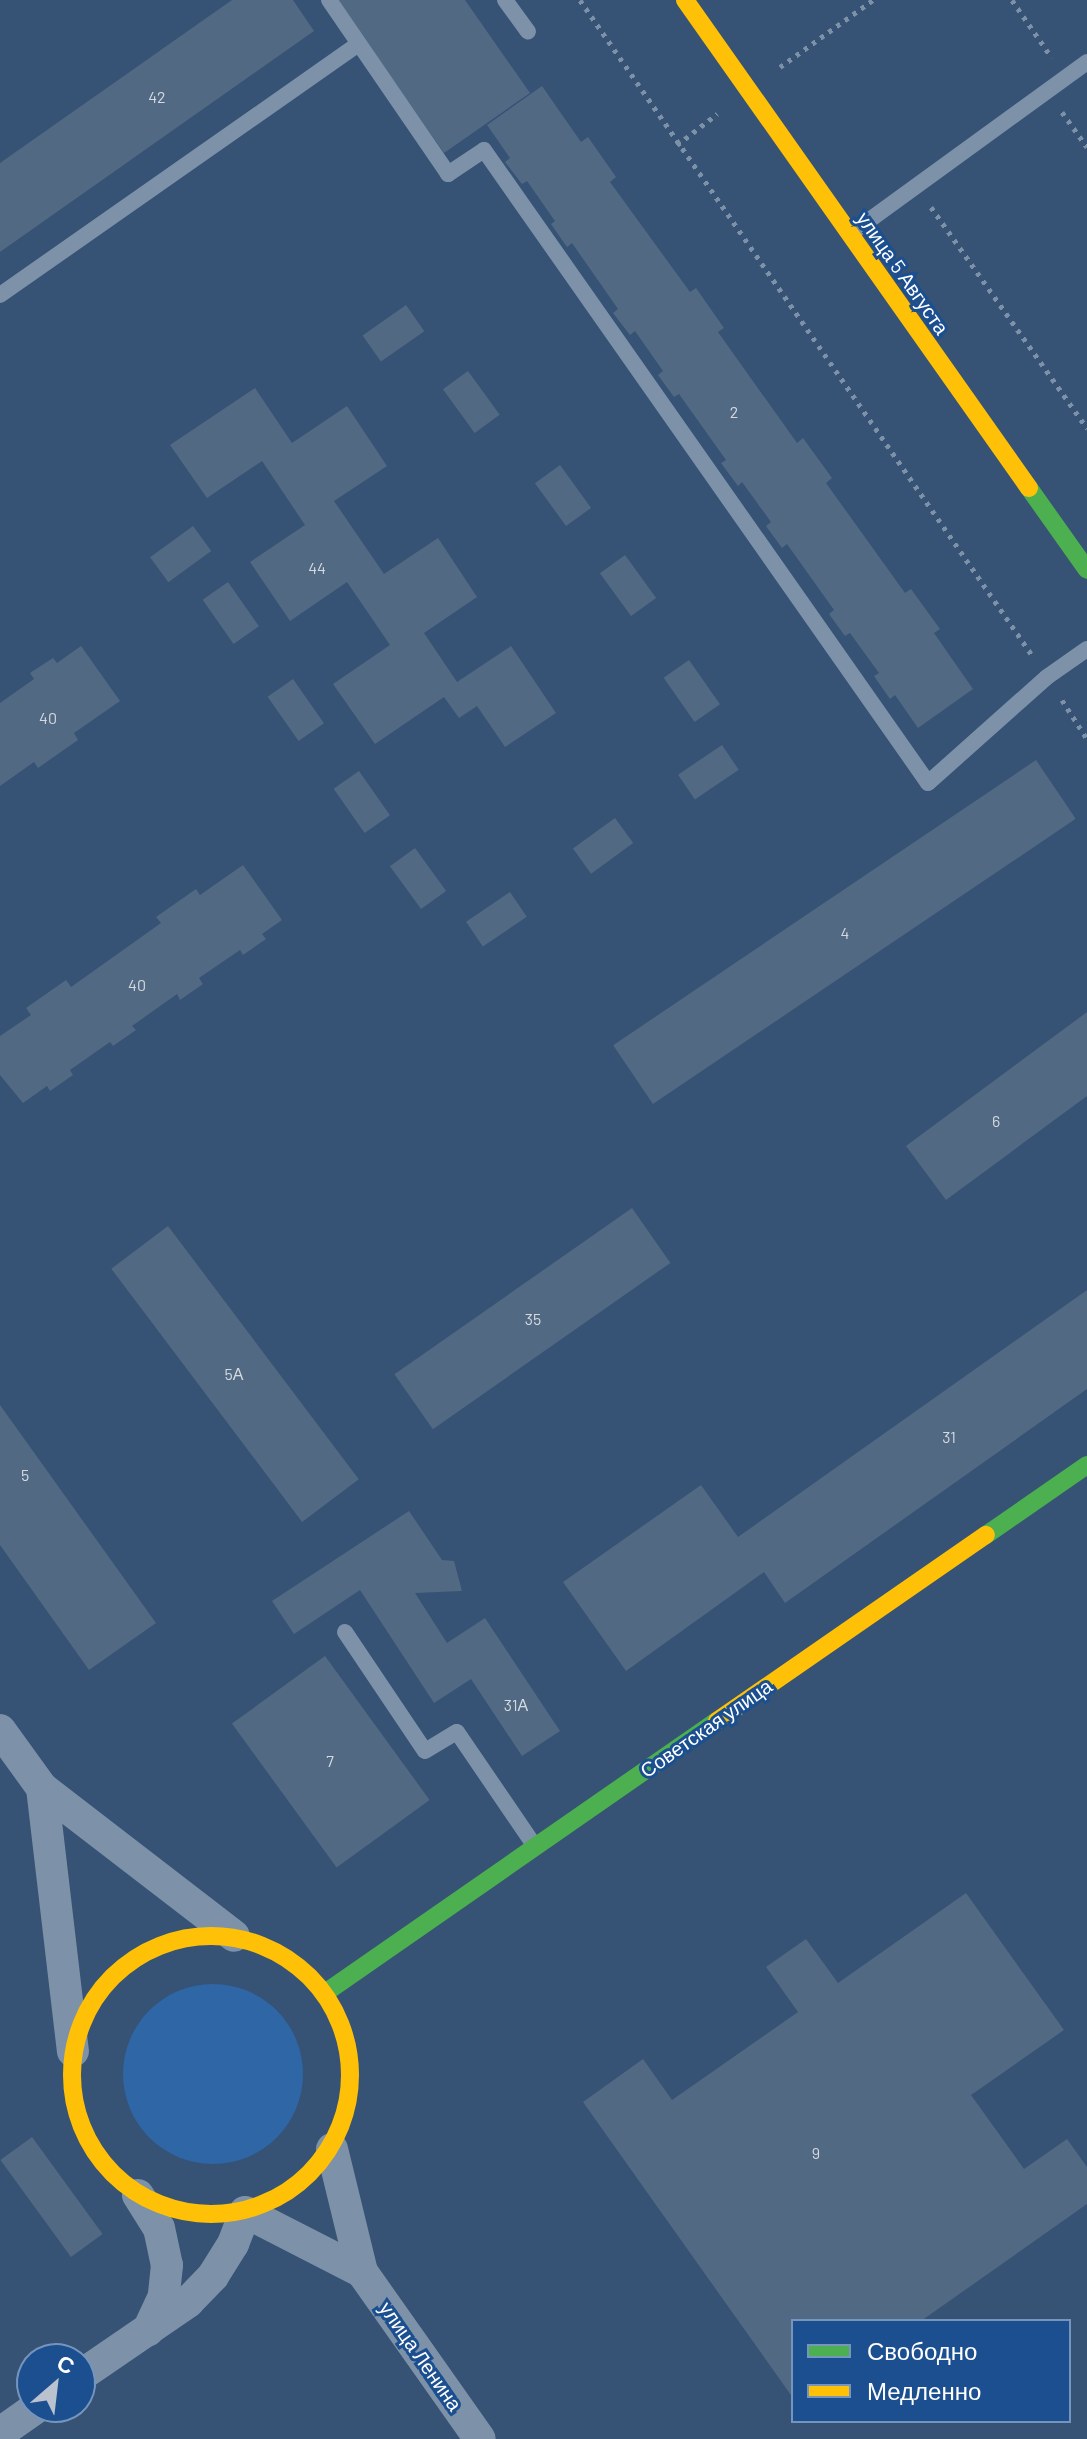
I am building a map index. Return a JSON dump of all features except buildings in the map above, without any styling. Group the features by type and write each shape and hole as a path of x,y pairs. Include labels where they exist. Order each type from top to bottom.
{"street":[{"name":"улица 5 Августа","path":"685,0 1087,570"},
{"name":"Советская улица","path":"325,1993 1087,1465"},
{"path":"0,1730 42,1788 234,1936 285,1955 325,1993 348,2042 351,2097 332,2149 295,2189 245,2212 190,2214 138,2195"},
{"path":"42,1788 73,2051 74,2106 97,2157 138,2195 159,2228 167,2265 164,2296 148,2330"},
{"path":"73,2051 92,2000 130,1960 180,1938 234,1936"},
{"path":"332,2149 362,2272"},
{"path":"245,2212 362,2272"},
{"path":"96,2365 188,2302 213,2276 233,2244 245,2212"},
{"name":"улица Ленина","path":"362,2272 480,2439"}],"lane":[{"path":"329,0 448,174 484,150 928,783 1047,677 1087,649"},
{"path":"505,0 528,32"},
{"path":"0,295 357,45"},
{"path":"848,235 1087,62"},
{"path":"345,1632 425,1751 457,1732 535,1846"}],"path":[{"path":"580,0 1087,739"},
{"path":"1048,91 1087,147"},
{"path":"916,186 1087,428"}],"shaded area":[{"path":"213,1984 248,1991 277,2010 296,2039 303,2074 296,2109 277,2138 248,2157 213,2164 178,2157 149,2138 130,2109 123,2074 130,2039 149,2010 178,1991"}],"traffic: fast":[{"path":"1029,488 1087,570"},
{"path":"986,1535 1087,1465"},
{"path":"325,1993 717,1721"}],"traffic: slow":[{"path":"685,0 1029,488"},
{"path":"717,1721 986,1535"},
{"path":"211,1936 251,1942 277,1952 309,1977 334,2009 344,2035 350,2075 344,2115 334,2141 309,2173 277,2198 251,2208 211,2214 171,2208 145,2198 113,2173 88,2141 78,2115 72,2075 78,2035 88,2009 113,1977 145,1952 171,1942 211,1936"}]}
